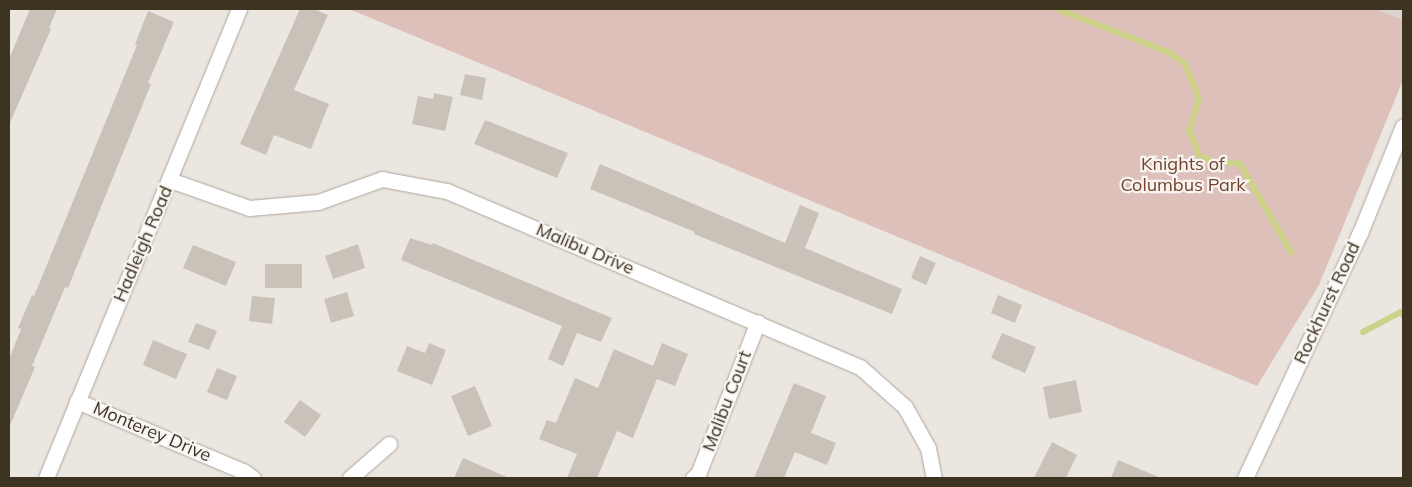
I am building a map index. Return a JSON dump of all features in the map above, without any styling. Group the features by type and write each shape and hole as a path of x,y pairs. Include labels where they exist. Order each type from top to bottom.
{"street":[{"name":"Hadleigh Road","path":"46,478 239,9"},
{"name":"Rockhurst Road","path":"1245,478 1360,234 1403,126"},
{"name":"Malibu Drive","path":"170,180 249,208 318,202 382,179 447,191 860,367 906,407 928,448 934,478"},
{"name":"Malibu Court","path":"693,478 698,474 758,322"},
{"name":"Monterey Drive","path":"77,401 243,471 253,478"},
{"path":"350,478 389,444"}],"shaded area":[{"path":"1376,9 1403,9 1403,20"}],"green space":[{"name":"Knights of Columbus Park","path":"349,9 1376,9 1403,20 1403,80 1319,285 1257,386"}],"building":[{"path":"30,9 57,9 49,28 51,29 9,125 9,59"},
{"path":"300,9 314,9 328,15 294,90 329,104 311,149 274,135 266,155 240,144"},
{"path":"148,11 174,22 148,83 151,84 68,288 65,287 32,366 35,367 9,428 9,359 21,329 18,328 32,295 34,296 67,216 137,45 135,44"},
{"path":"465,74 486,78 482,100 460,95"},
{"path":"434,93 453,97 445,131 412,124 418,96 433,99"},
{"path":"485,120 568,153 557,178 474,144"},
{"path":"600,164 785,243 800,205 819,213 805,248 902,289 892,314 694,234 695,232 590,189"},
{"path":"410,238 432,245 433,243 612,318 601,342 577,333 563,366 548,359 562,326 401,260"},
{"path":"358,244 365,268 333,279 325,256"},
{"path":"193,245 236,262 226,286 183,268"},
{"path":"920,256 936,263 926,285 911,278"},
{"path":"265,264 302,264 302,288 265,288"},
{"path":"347,292 354,316 331,323 324,299"},
{"path":"998,295 1022,305 1015,323 991,313"},
{"path":"252,296 275,298 272,324 249,321"},
{"path":"196,323 217,331 209,350 188,342"},
{"path":"1002,333 1036,347 1025,373 991,358"},
{"path":"153,340 187,354 176,379 143,365"},
{"path":"429,343 446,350 432,385 397,371 407,346 425,353"},
{"path":"662,343 688,354 675,386 657,379 633,438 617,431 597,478 567,478 577,454 539,439 547,420 556,423 575,378 598,388 614,349 653,366"},
{"path":"217,368 237,376 227,400 207,392"},
{"path":"1076,380 1082,412 1049,419 1043,387"},
{"path":"794,383 826,396 811,433 836,443 827,465 795,452 784,478 754,478"},
{"path":"475,386 492,426 468,436 451,396"},
{"path":"300,400 321,415 305,437 284,422"},
{"path":"1052,442 1077,455 1066,478 1034,478"},
{"path":"463,458 509,478 454,478"},
{"path":"1118,460 1161,478 1111,478"}],"waterway":[{"path":"1057,9 1168,52 1185,64 1199,98 1189,130 1199,155 1214,162 1240,164 1291,252"},
{"path":"1363,332 1401,312 1403,315"}]}
